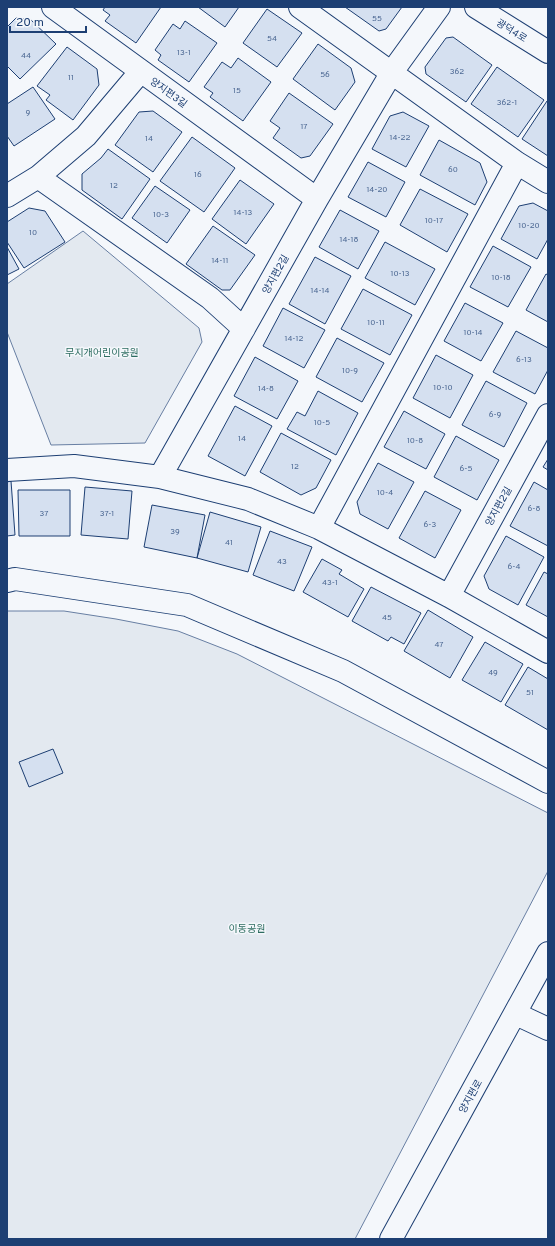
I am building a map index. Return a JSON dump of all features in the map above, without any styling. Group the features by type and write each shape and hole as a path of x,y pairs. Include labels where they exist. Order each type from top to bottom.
{"street":[{"path":"53,7 141,71"},
{"path":"300,7 517,163 548,182"},
{"name":"양지편2길","path":"160,477 317,199 392,72 439,7"},
{"name":"광덕4로","path":"476,7 548,52"},
{"name":"양지편3길","path":"7,196 38,177 86,136 141,71 317,199"},
{"path":"319,528 517,163"},
{"path":"38,177 210,298 244,329"},
{"name":"양지편2길","path":"449,596 548,415"},
{"path":"7,470 74,466 160,477 248,499 319,528 449,596 548,652"},
{"path":"7,581 15,579 187,604 343,671 548,782"},
{"name":"양지편로","path":"391,1239 516,1014 548,953"},
{"path":"516,1014 548,1029"}],"green space":[{"name":"무지개어린이공원","path":"83,231 199,328 202,342 145,443 51,445 7,332 7,284"},
{"name":"이동공원","path":"7,611 64,611 178,631 237,654 548,813 548,871 355,1239 7,1239"}],"building":[{"path":"105,7 161,7 136,43 105,21 110,15 103,10"},
{"path":"198,7 239,7 225,27"},
{"path":"345,7 402,7 386,29 379,31"},
{"path":"267,9 302,33 277,67 243,43"},
{"path":"16,18 30,19 56,44 20,79 7,66 7,27"},
{"path":"185,21 217,43 189,82 158,60 161,55 155,50 173,24 180,29"},
{"path":"453,37 492,65 466,102 426,74 425,67 446,38"},
{"path":"318,44 351,68 355,82 335,110 293,79"},
{"path":"67,47 97,69 99,85 73,120 46,100 50,95 37,86"},
{"path":"238,58 271,82 243,121 210,97 213,93 204,87 222,62 231,68"},
{"path":"497,67 544,100 518,137 471,104"},
{"path":"33,87 55,119 14,146 7,136 7,104"},
{"path":"289,93 333,124 310,156 301,158 273,138 280,128 270,121"},
{"path":"548,101 548,156 522,139"},
{"path":"153,111 182,132 153,172 115,145 139,112"},
{"path":"403,112 429,126 406,167 372,149 390,116"},
{"path":"192,137 235,168 204,212 160,181"},
{"path":"439,140 480,163 487,182 475,205 420,175"},
{"path":"108,149 150,179 122,219 82,190 82,174 101,158"},
{"path":"368,162 405,182 386,217 348,197"},
{"path":"240,180 274,204 246,244 212,219"},
{"path":"155,186 190,210 167,243 132,218"},
{"path":"420,189 468,214 447,252 400,225"},
{"path":"533,203 548,211 548,239 537,259 501,239 519,206"},
{"path":"29,208 45,211 65,242 24,268 7,242 7,222"},
{"path":"340,210 379,231 358,269 319,247"},
{"path":"213,226 255,255 230,290 222,290 186,264"},
{"path":"385,242 435,269 415,305 365,278"},
{"path":"493,246 531,267 508,307 470,287"},
{"path":"7,247 19,269 7,275"},
{"path":"315,257 351,276 325,324 289,304"},
{"path":"546,274 548,275 548,322 526,310"},
{"path":"363,289 412,315 390,355 341,329"},
{"path":"465,303 503,323 481,361 444,341"},
{"path":"283,308 325,330 304,368 263,346"},
{"path":"516,331 548,348 548,370 535,394 493,372"},
{"path":"337,338 384,363 362,402 316,377"},
{"path":"436,355 473,375 450,418 413,398"},
{"path":"255,357 298,381 277,419 234,396"},
{"path":"486,381 527,403 504,447 462,425"},
{"path":"318,391 358,413 336,455 287,429 297,412 305,416"},
{"path":"235,406 272,426 245,476 208,456"},
{"path":"404,411 445,434 426,469 384,447"},
{"path":"281,433 331,460 316,488 301,495 260,472"},
{"path":"456,436 499,460 477,500 434,477"},
{"path":"548,459 548,470 543,467"},
{"path":"378,463 414,482 388,529 360,514 357,502"},
{"path":"11,481 15,535 7,536 7,482"},
{"path":"534,482 548,490 548,546 510,526"},
{"path":"85,487 132,491 128,539 81,535"},
{"path":"18,490 70,490 70,536 19,536"},
{"path":"425,491 461,510 435,558 399,538"},
{"path":"152,505 205,515 197,558 144,547"},
{"path":"210,512 261,527 248,572 197,558"},
{"path":"270,531 312,547 294,591 253,575"},
{"path":"506,536 544,557 518,605 489,589 484,576"},
{"path":"322,559 342,570 339,574 364,589 348,617 303,592"},
{"path":"544,572 548,574 548,617 526,605"},
{"path":"371,587 421,613 404,644 391,637 388,641 352,621"},
{"path":"428,610 473,637 450,678 404,651"},
{"path":"485,642 523,664 501,702 462,680"},
{"path":"528,667 548,679 548,730 505,705"},
{"path":"53,749 63,773 29,787 19,762"}]}
